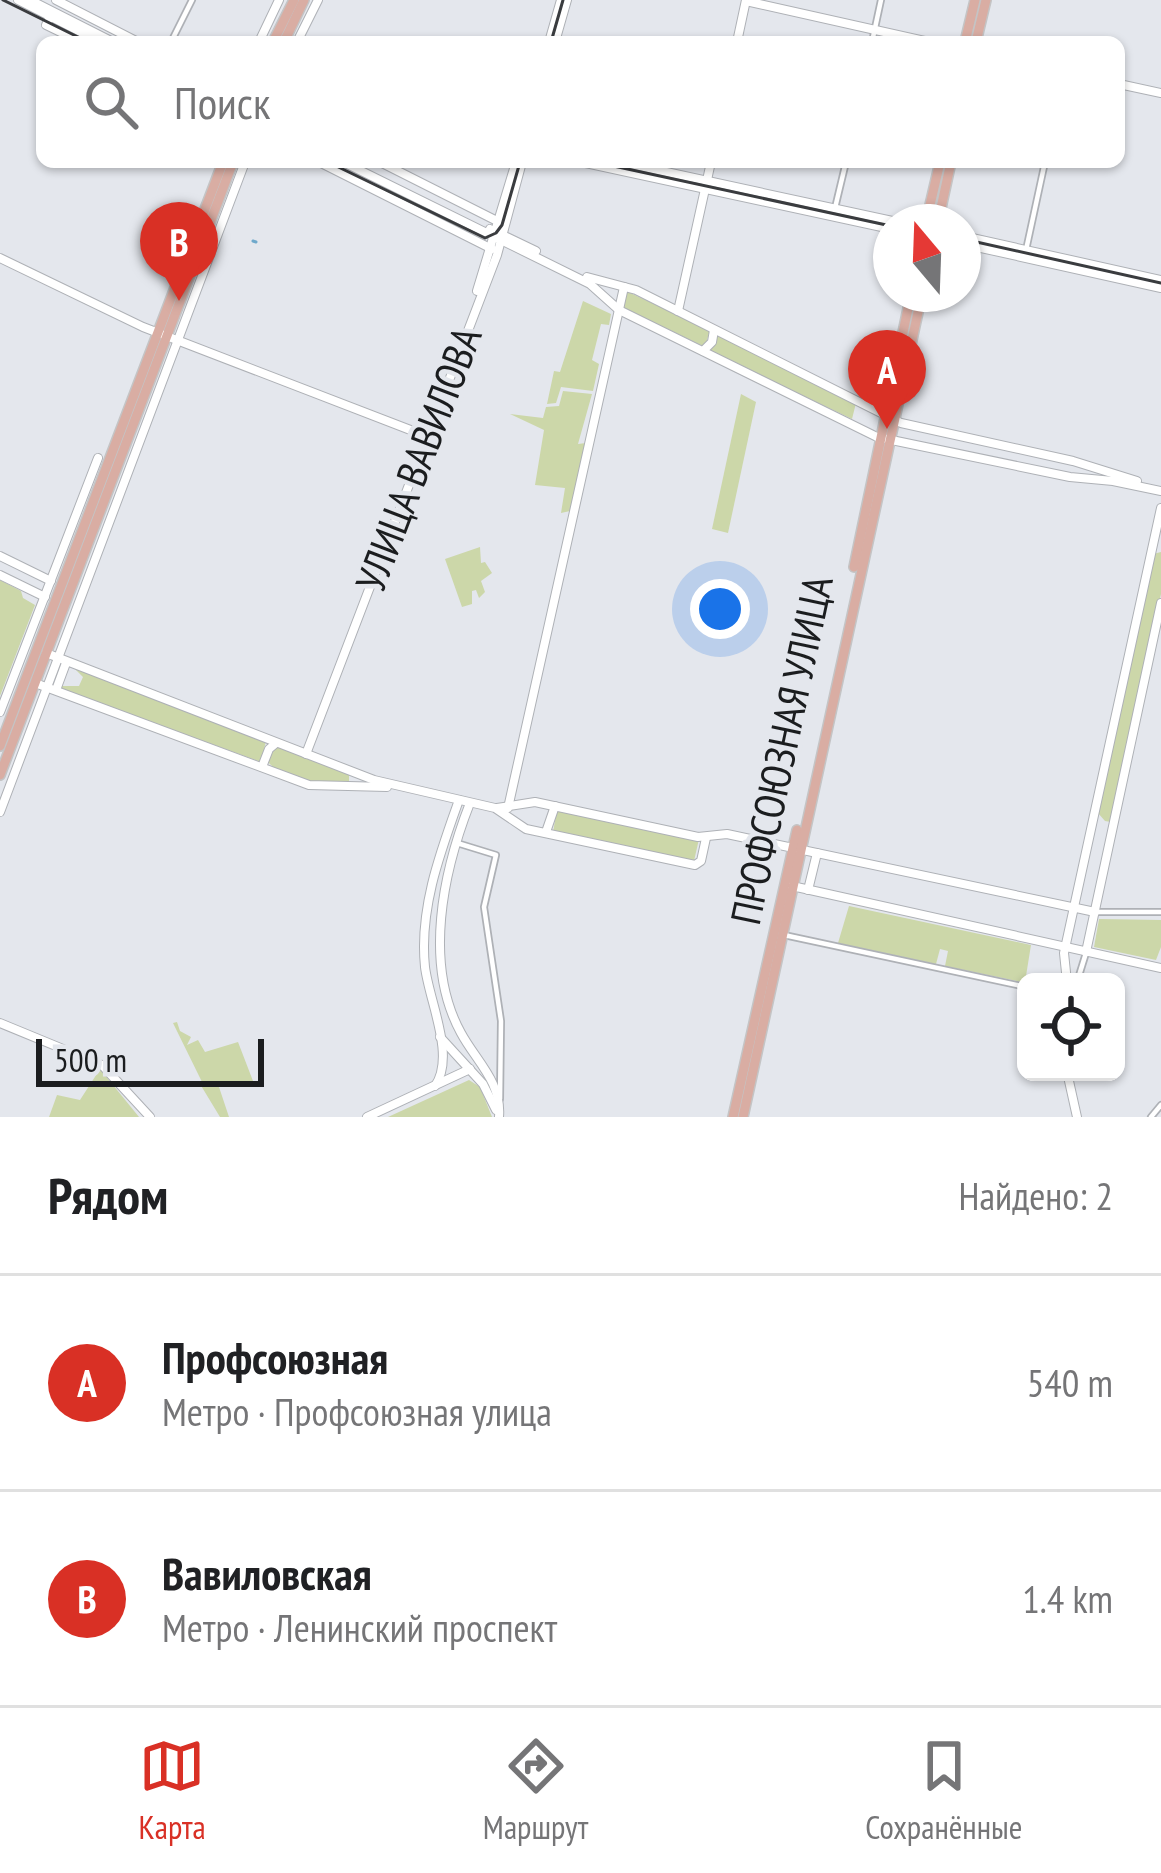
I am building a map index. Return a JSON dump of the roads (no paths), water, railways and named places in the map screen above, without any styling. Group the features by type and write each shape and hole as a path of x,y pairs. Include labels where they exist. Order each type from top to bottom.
{"main road":[{"path":"276,36 294,0"},
{"path":"287,36 304,0"},
{"path":"966,36 975,0"},
{"path":"977,36 986,0"},
{"path":"0,775 221,168"},
{"path":"0,746 3,728 231,168"},
{"path":"930,204 939,168"},
{"path":"942,204 950,168"},
{"name":"ПРОФСОЮЗНАЯ УЛИЦА","path":"742,1117 909,312"},
{"name":"ПРОФСОЮЗНАЯ УЛИЦА","path":"907,337 916,312"},
{"name":"ПРОФСОЮЗНАЯ УЛИЦА","path":"733,1117 743,1095 784,935 789,886"}],"street":[{"path":"17,0 71,36"},
{"path":"30,0 102,36"},
{"path":"56,0 68,18 92,36"},
{"path":"174,36 192,0"},
{"path":"262,36 279,0"},
{"path":"300,36 318,0"},
{"path":"554,36 564,0"},
{"path":"873,36 880,0"},
{"path":"738,36 746,1 902,36"},
{"path":"48,21 68,18 120,36"},
{"path":"1125,86 1161,93"},
{"path":"0,812 62,662 243,168"},
{"path":"343,168 495,252"},
{"path":"345,168 501,235"},
{"path":"366,168 589,278 624,287 678,311 890,418 1072,461 1104,477"},
{"path":"390,168 590,284 619,310 859,428 885,438 1070,477 1104,477 1161,489"},
{"name":"УЛИЦА ВАВИЛОВА","path":"303,753 490,266 518,168"},
{"path":"615,168 873,217"},
{"path":"643,168 873,225"},
{"path":"678,311 710,168"},
{"path":"835,208 845,168"},
{"path":"1026,250 1044,168"},
{"path":"476,240 501,235"},
{"path":"981,243 1109,273"},
{"path":"981,244 1161,284"},
{"path":"0,259 163,334 424,435"},
{"path":"186,285 207,264"},
{"path":"510,814 624,287"},
{"path":"704,352 714,329"},
{"path":"848,423 853,421 857,402"},
{"path":"859,428 863,409 868,407"},
{"path":"911,442 917,439 916,426"},
{"path":"0,712 98,458"},
{"path":"1067,973 1066,947 1157,547 1161,508"},
{"path":"0,556 50,581 64,580"},
{"path":"0,575 54,607"},
{"path":"1080,973 1161,603"},
{"path":"46,653 400,788 495,808 524,828 695,865 701,862 706,838"},
{"path":"35,683 309,784 400,788"},
{"path":"262,767 271,745 278,743"},
{"path":"341,787 350,783 351,771"},
{"path":"513,792 518,798 706,838 727,834 1074,910 1161,913"},
{"path":"453,1076 447,1076 425,965 426,925 442,838 459,800"},
{"path":"510,814 521,804 535,802"},
{"path":"470,803 457,843 440,941 442,981 450,1011 499,1113"},
{"path":"544,833 550,829 555,806"},
{"path":"457,843 496,855 484,907 501,1022 499,1113"},
{"path":"808,890 817,853"},
{"path":"789,886 1161,968"},
{"path":"784,935 1017,985"},
{"path":"433,1012 441,1005 450,1011"},
{"path":"0,1023 96,1060 150,1117"},
{"path":"438,1034 470,1069 498,1084"},
{"path":"435,1087 444,1064"},
{"path":"367,1117 470,1069"},
{"path":"1069,1081 1077,1117"},
{"path":"1150,1117 1161,1105"}],"tram line":[{"path":"3,0 76,36"},
{"path":"553,36 563,0"},
{"path":"340,168 485,238 502,225 518,168"},
{"path":"623,168 873,222"},
{"path":"981,243 1161,283"}],"place":[{"name":"Вавиловская","path":"179,301"},
{"name":"Профсоюзная","path":"887,429"}]}
